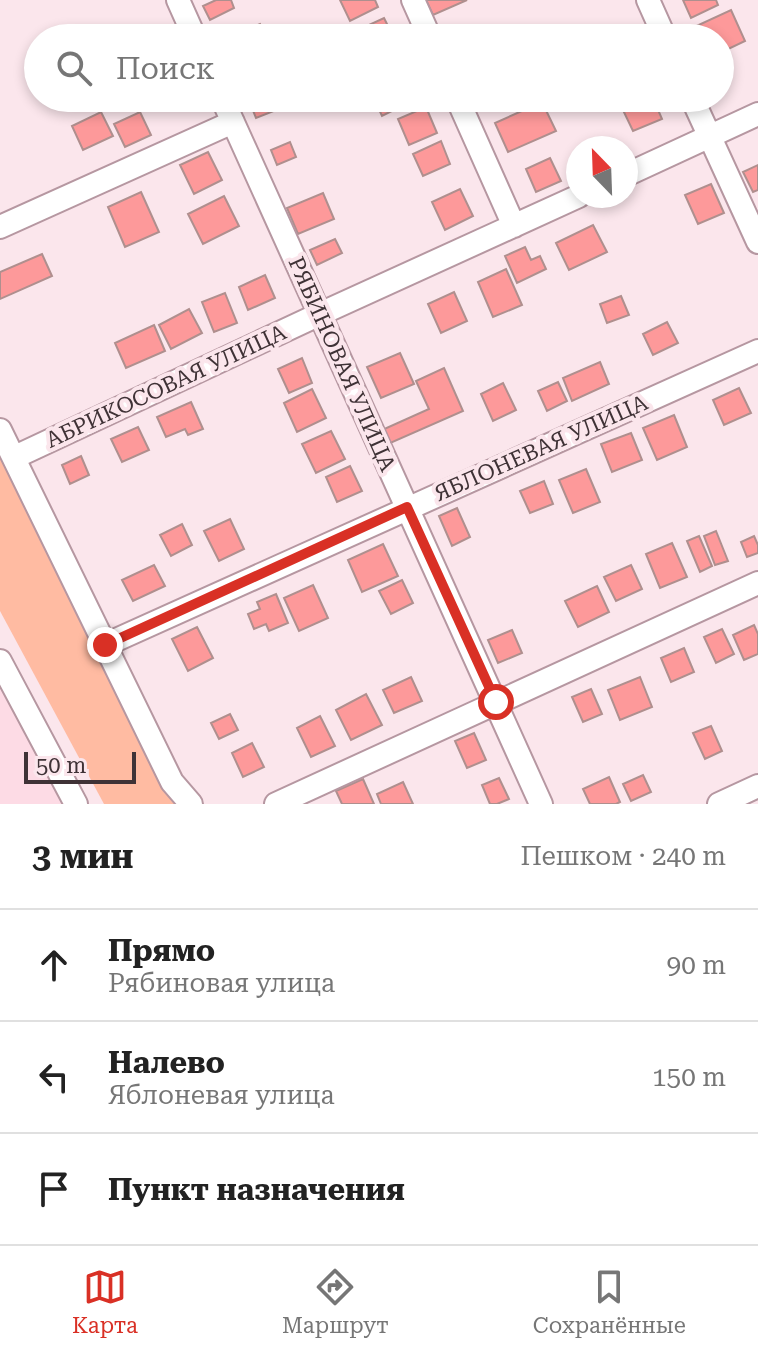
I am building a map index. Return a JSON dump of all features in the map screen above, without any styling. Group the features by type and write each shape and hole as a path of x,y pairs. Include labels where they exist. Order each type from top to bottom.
{"street":[{"path":"413,0 424,24"},
{"path":"648,0 659,24"},
{"path":"186,3 191,24"},
{"name":"РЯБИНОВАЯ УЛИЦА","path":"228,112 541,804"},
{"path":"463,112 514,226"},
{"path":"698,112 758,242"},
{"path":"638,170 758,114"},
{"path":"0,227 233,122"},
{"name":"АБРИКОСОВАЯ УЛИЦА","path":"15,457 566,202"},
{"name":"ЯБЛОНЕВАЯ УЛИЦА","path":"105,645 758,351"},
{"path":"0,430 172,782 191,804"},
{"path":"276,804 758,583"},
{"path":"0,661 76,804"},
{"path":"719,804 758,786"}],"shaded area":[{"path":"0,453 177,804 104,804 0,611"},
{"path":"0,676 69,804 0,804"}],"building":[{"path":"216,0 231,0 234,8 210,20 203,6"},
{"path":"340,0 375,0 378,7 350,21"},
{"path":"426,0 467,0 433,15"},
{"path":"683,0 716,0 718,5 691,18"},
{"path":"731,10 745,41 734,46 734,24 701,24"},
{"path":"384,18 387,24 371,24"},
{"path":"101,112 113,136 83,150 72,126"},
{"path":"140,112 151,135 125,147 114,124"},
{"path":"254,112 271,112 256,118"},
{"path":"414,112 428,112 437,133 409,145 398,119"},
{"path":"520,112 547,112 556,131 508,152 495,123"},
{"path":"624,112 659,112 662,119 633,131"},
{"path":"441,141 450,164 423,176 413,154"},
{"path":"290,142 296,157 277,165 271,150"},
{"path":"208,152 222,180 194,194 180,165"},
{"path":"550,158 561,181 536,192 526,169"},
{"path":"758,165 758,190 753,192 743,172"},
{"path":"711,184 724,213 698,224 685,195"},
{"path":"460,189 473,216 445,230 432,202"},
{"path":"141,192 159,232 125,247 108,207"},
{"path":"323,193 334,219 298,234 287,208"},
{"path":"224,196 239,226 203,244 188,214"},
{"path":"593,225 607,252 569,270 556,243"},
{"path":"335,239 342,253 317,265 310,250"},
{"path":"525,247 531,260 540,256 546,269 517,283 505,256"},
{"path":"42,254 52,276 0,299 0,272"},
{"path":"506,269 522,305 493,317 478,282"},
{"path":"265,275 275,298 248,310 239,287"},
{"path":"454,292 467,321 441,333 428,304"},
{"path":"225,293 237,323 214,332 202,302"},
{"path":"621,296 629,315 607,323 600,304"},
{"path":"189,309 202,333 171,349 159,325"},
{"path":"667,322 678,343 653,355 643,334"},
{"path":"154,325 165,351 126,368 115,343"},
{"path":"400,353 414,384 381,398 367,367"},
{"path":"302,358 312,383 289,393 278,369"},
{"path":"600,362 609,384 572,401 563,378"},
{"path":"444,368 463,411 388,444 382,430 429,409 416,381"},
{"path":"558,382 567,401 547,411 538,391"},
{"path":"503,383 516,410 493,421 481,394"},
{"path":"739,388 751,413 724,425 713,400"},
{"path":"312,389 326,418 297,432 284,403"},
{"path":"191,402 203,429 188,435 185,429 166,437 157,417"},
{"path":"674,415 687,447 657,460 643,428"},
{"path":"138,427 149,450 122,462 111,439"},
{"path":"331,431 345,459 316,473 302,444"},
{"path":"631,433 642,460 612,472 601,444"},
{"path":"81,456 89,475 70,484 62,465"},
{"path":"350,466 362,491 337,502 326,477"},
{"path":"586,469 600,502 573,513 559,480"},
{"path":"544,481 553,504 530,513 520,491"},
{"path":"457,508 470,537 452,546 439,516"},
{"path":"230,519 244,549 219,561 204,531"},
{"path":"182,524 192,545 171,556 160,535"},
{"path":"716,531 728,561 715,565 704,536"},
{"path":"699,536 712,566 700,572 687,541"},
{"path":"754,536 758,553 747,557 741,542"},
{"path":"672,543 687,577 660,588 646,554"},
{"path":"383,544 398,576 362,592 348,560"},
{"path":"154,565 165,586 133,601 122,580"},
{"path":"631,565 642,589 616,601 604,577"},
{"path":"402,580 413,603 391,614 379,591"},
{"path":"313,585 328,618 299,631 284,598"},
{"path":"597,586 609,612 578,627 565,601"},
{"path":"276,594 288,623 269,631 266,624 254,629 248,614 260,609 257,602"},
{"path":"754,625 758,634 758,654 744,660 733,635"},
{"path":"197,627 213,658 188,671 172,639"},
{"path":"722,629 734,654 716,663 704,637"},
{"path":"512,630 522,653 498,663 488,640"},
{"path":"684,648 694,672 671,682 661,658"},
{"path":"411,677 422,701 394,713 383,690"},
{"path":"640,677 652,707 620,720 608,690"},
{"path":"591,689 602,714 583,722 572,697"},
{"path":"366,694 382,725 351,740 336,710"},
{"path":"230,714 238,730 219,739 211,723"},
{"path":"320,716 335,746 311,757 297,728"},
{"path":"711,726 722,751 705,759 693,733"},
{"path":"474,733 486,760 467,768 455,741"},
{"path":"252,743 264,767 243,777 232,753"},
{"path":"643,775 651,792 631,801 623,784"},
{"path":"609,777 620,802 590,804 583,789"},
{"path":"499,778 509,799 490,804 482,785"},
{"path":"363,779 374,804 342,804 336,791"},
{"path":"403,782 413,804 381,804 377,794"}],"route":[{"path":"105,645 407,507 496,702"}]}
